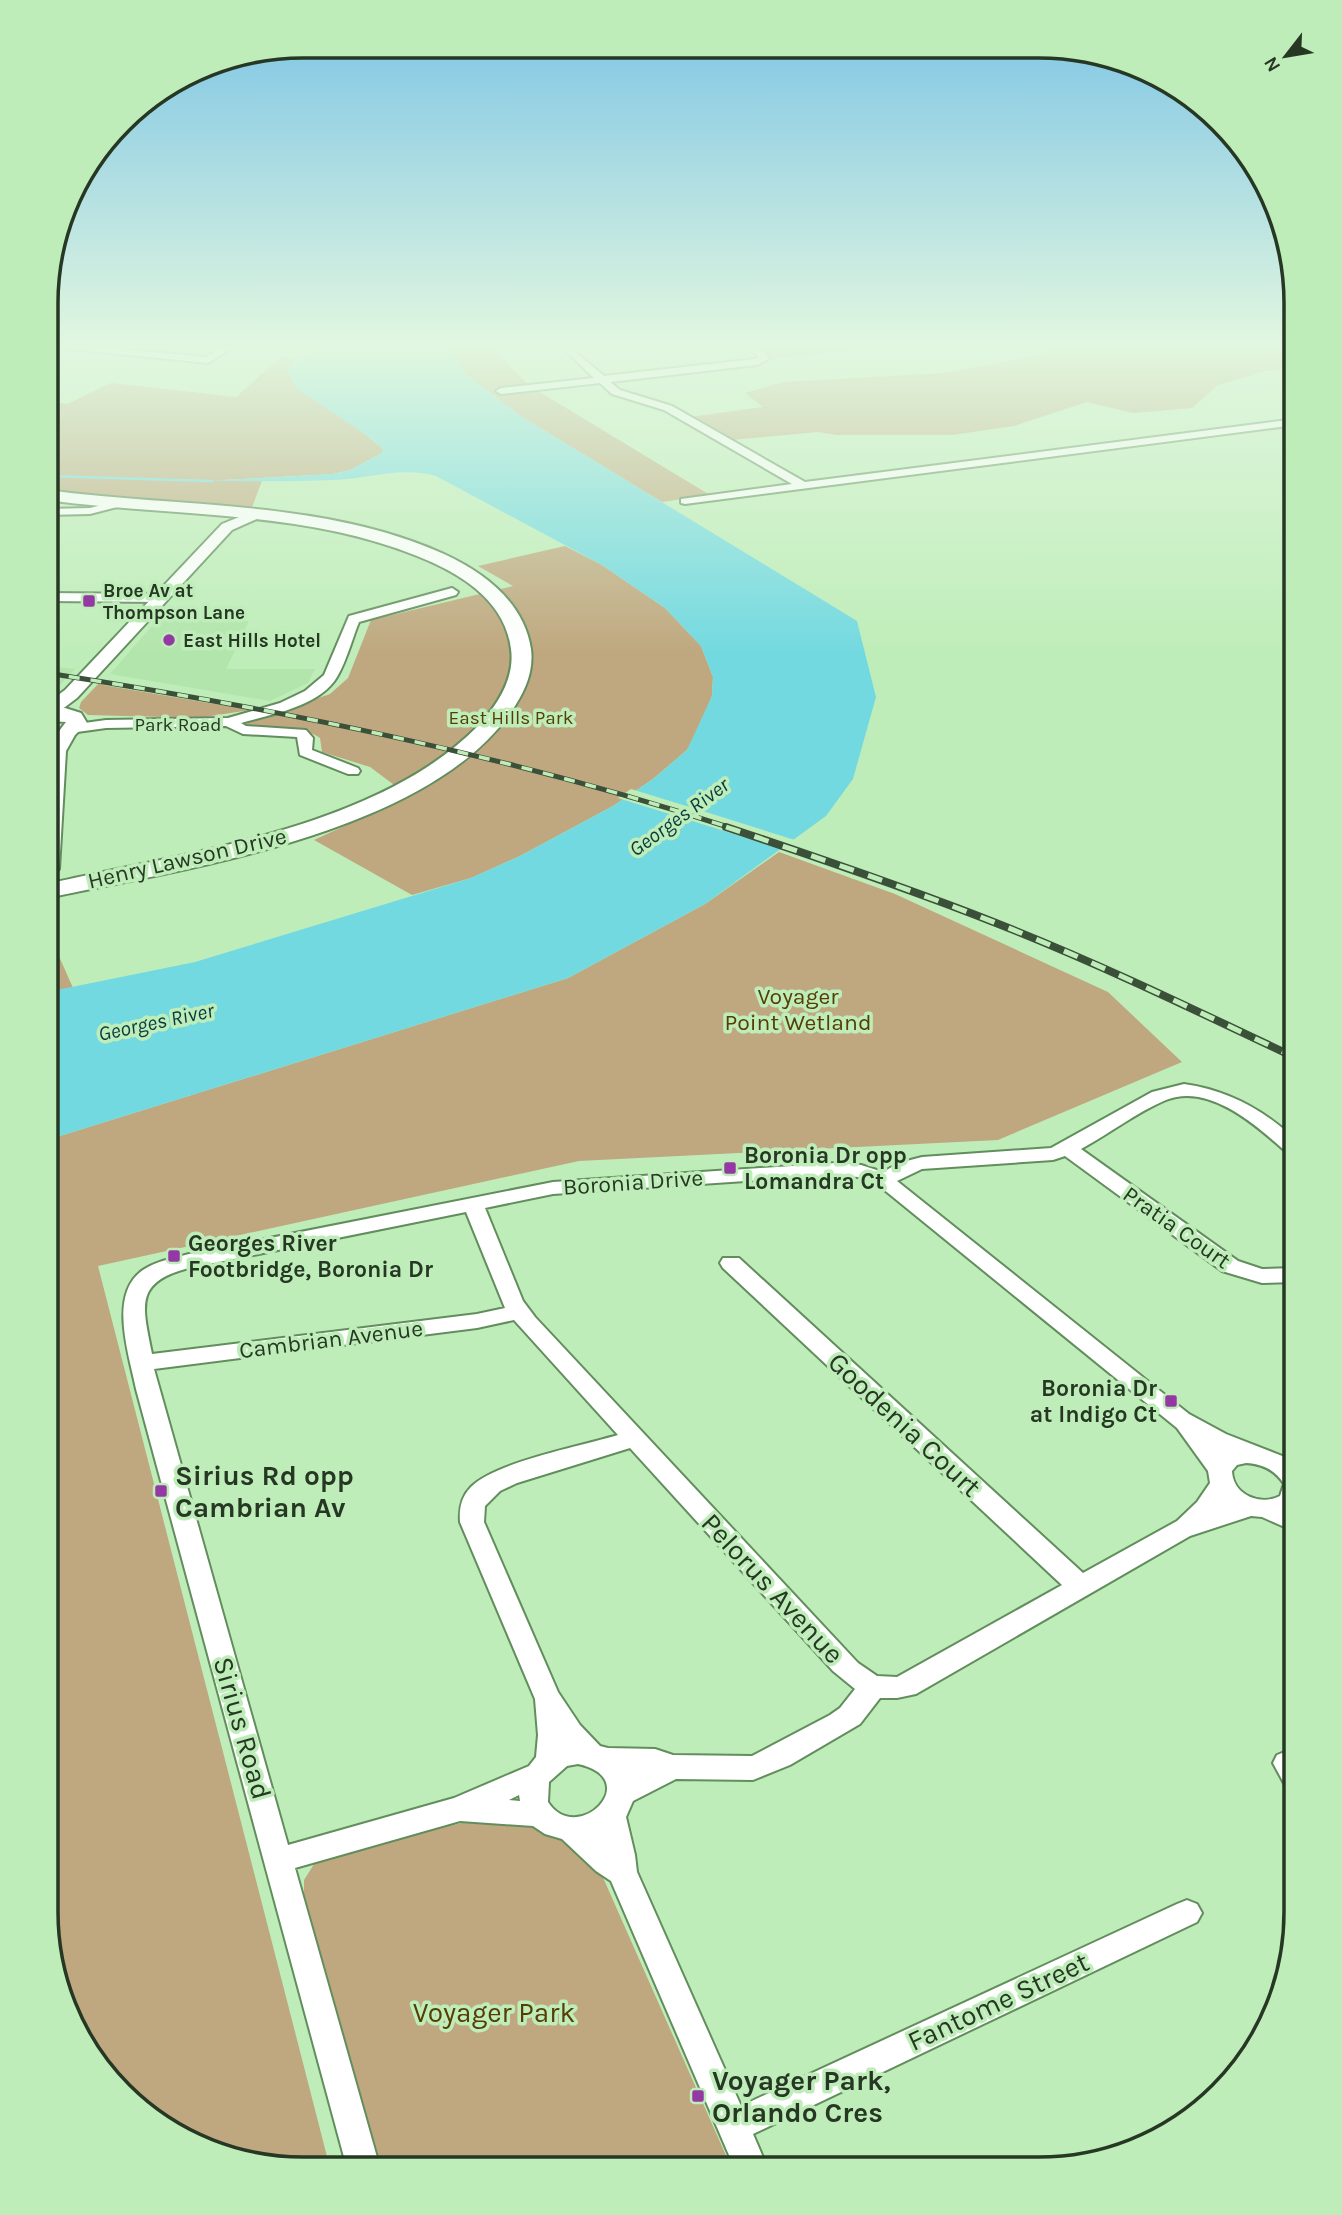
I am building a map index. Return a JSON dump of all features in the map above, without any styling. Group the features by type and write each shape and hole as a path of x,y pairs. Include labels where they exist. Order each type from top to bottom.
{"main road":[{"name":"Henry Lawson Drive","path":"58,496 228,520 254,515 356,531 423,552 477,581 498,599 511,615 518,632 522,659 518,679 505,707 460,754 362,811 203,858 58,880"},
{"path":"58,752 62,731"}],"street":[{"path":"735,446 806,487"},
{"path":"685,501 1112,446"},
{"path":"58,512 90,511 117,504"},
{"path":"58,704 71,694 161,598 228,520"},
{"path":"229,722 298,701 324,684 334,668 354,619 452,592"},
{"path":"58,597 161,598"},
{"path":"62,731 71,694"},
{"name":"Park Road","path":"62,731 106,724 229,722 243,730 301,733 306,738 303,747 305,752 353,771"},
{"path":"884,1180 914,1164 1046,1155 1068,1149 1159,1097 1184,1090 1207,1093 1229,1102 1267,1124 1284,1140"},
{"name":"Pratia Court","path":"1068,1149 1230,1266 1254,1276 1284,1276"},
{"name":"Boronia Drive","path":"138,1288 153,1274 175,1264 563,1187 836,1169 861,1171 884,1180 1181,1420 1218,1440 1260,1456"},
{"name":"Pelorus Avenue","path":"473,1204 519,1312 852,1674 873,1687"},
{"name":"Goodenia Court","path":"731,1263 1080,1586"},
{"name":"Sirius Road","path":"138,1288 132,1307 142,1363 361,2157"},
{"name":"Cambrian Avenue","path":"142,1363 470,1322 519,1312"},
{"name":"Boronia Drive","path":"1181,1420 1220,1477"},
{"path":"635,1438 501,1479 479,1493 473,1502 472,1522 547,1697 570,1732 618,1774 617,1803 622,1872 747,2157"},
{"path":"280,1860 459,1809 571,1753 654,1762 673,1767 739,1769 768,1763 850,1716 873,1687 893,1689 907,1686 1181,1530 1206,1508 1225,1462 1234,1456 1284,1455"},
{"path":"1260,1456 1284,1467"},
{"path":"1220,1477 1234,1499 1284,1518"},
{"path":"1181,1530 1258,1508 1284,1504"},
{"path":"547,1697 552,1735 543,1769 532,1787 533,1798 540,1814 551,1823 571,1829 595,1826 617,1803 673,1767"},
{"path":"459,1809 540,1814"},
{"path":"571,1829 606,1862 622,1872"},
{"name":"Fantome Street","path":"734,2126 1187,1913"}],"shaded area":[{"path":"157,620 249,621 226,669 315,669 308,683 270,701 110,674"},
{"path":"58,667 75,669 58,687"}],"green space":[{"path":"58,446 382,448 382,453 350,470 333,474 221,480 262,481 251,510 140,502 58,504"},
{"path":"571,446 630,446 710,495 662,502"},
{"name":"East Hills Park","path":"565,546 602,565 665,608 701,646 713,677 712,696 687,750 653,779 613,806 520,856 471,878 412,895 314,840 409,796 370,767 322,752 320,738 312,734 286,728 249,728 244,723 330,694 348,678 371,620 513,586 478,566"},
{"path":"99,683 250,710 198,718 88,715 79,708 81,702"},
{"name":"Voyager Point Wetland","path":"779,852 895,894 1108,992 1182,1062 998,1140 579,1161 98,1266 327,2157 287,2157 255,2153 209,2139 154,2107 108,2061 76,2006 62,1960 58,1928 58,1137 568,978 705,904"},
{"path":"58,954 73,988 58,990"},
{"name":"Voyager Park","path":"463,1823 519,1823 553,1833 601,1873 727,2157 374,2157 304,1906 304,1880 316,1861 402,1835"}],"water":[{"name":"Georges River","path":"380,446 570,446 857,621 876,697 853,779 826,816 705,904 568,978 58,1137 58,990 195,962 471,878 520,856 613,806 653,779 687,750 712,696 713,677 701,646 665,608 602,565 436,476 423,473 333,480 207,481 333,474 350,470 382,453"}],"pier":[{"path":"631,789 798,841 786,850 618,798"}],"waterway":[{"path":"58,476 212,481"}],"railway":[{"path":"58,675 220,702 477,756 563,778 731,828"},
{"path":"726,827 895,885 1034,938 1284,1052"}],"place":[{"name":"Broe Av at Thompson Lane","path":"89,601"},
{"name":"East Hills Hotel","path":"169,640"},
{"name":"Boronia Dr opp Lomandra Ct","path":"730,1168"},
{"name":"Georges River Footbridge, Boronia Dr","path":"174,1256"},
{"name":"Boronia Dr at Indigo Ct","path":"1171,1401"},
{"name":"Sirius Rd opp Cambrian Av","path":"161,1491"},
{"name":"Voyager Park, Orlando Cres","path":"698,2096"}]}
